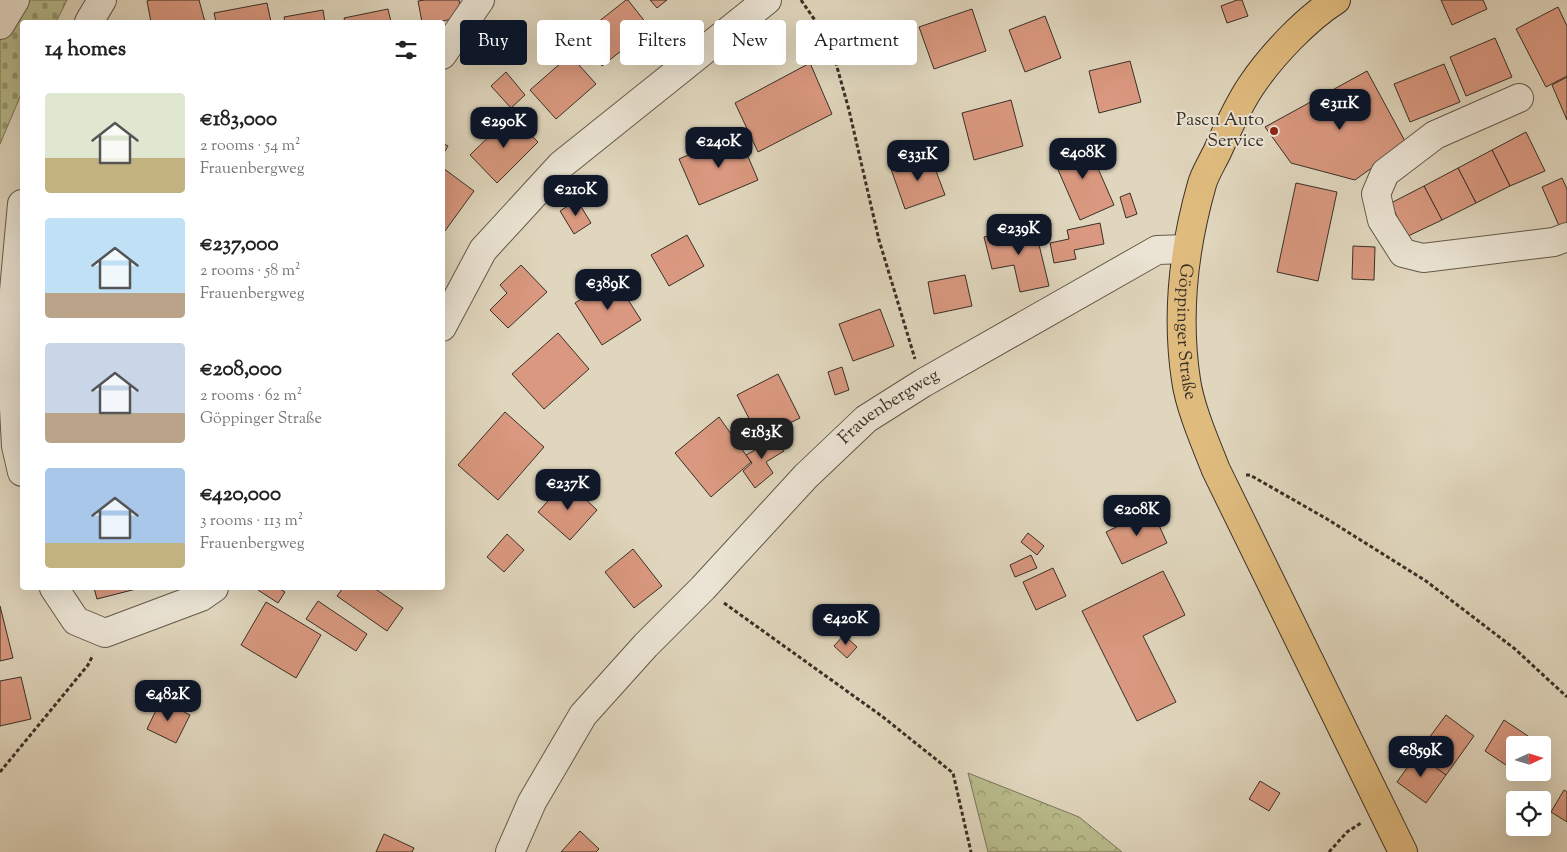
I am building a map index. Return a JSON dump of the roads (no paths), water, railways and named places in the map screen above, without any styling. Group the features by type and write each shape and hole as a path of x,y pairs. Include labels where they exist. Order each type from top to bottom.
{"main road":[{"name":"Göppinger Straße","path":"1336,0 1318,12 1278,53 1251,86 1228,126 1202,183 1188,249 1181,295 1181,342 1186,382 1216,470 1403,852"}],"street":[{"path":"0,25 15,0"},
{"path":"90,20 102,0"},
{"path":"445,51 480,0"},
{"path":"445,321 483,250 560,165 767,0"},
{"path":"1519,98 1435,135 1385,172 1376,194 1382,220 1403,253 1423,258 1554,242 1567,237"},
{"path":"20,217 5,335 16,446 20,463"},
{"name":"Frauenbergweg","path":"510,852 532,802 584,715 646,645 703,588 806,476 866,419 922,383 1157,250 1188,249"},
{"path":"55,590 76,621 105,632 201,597 211,590"}],"place":[{"name":"Pascu Auto Service","path":"1274,131"}]}
